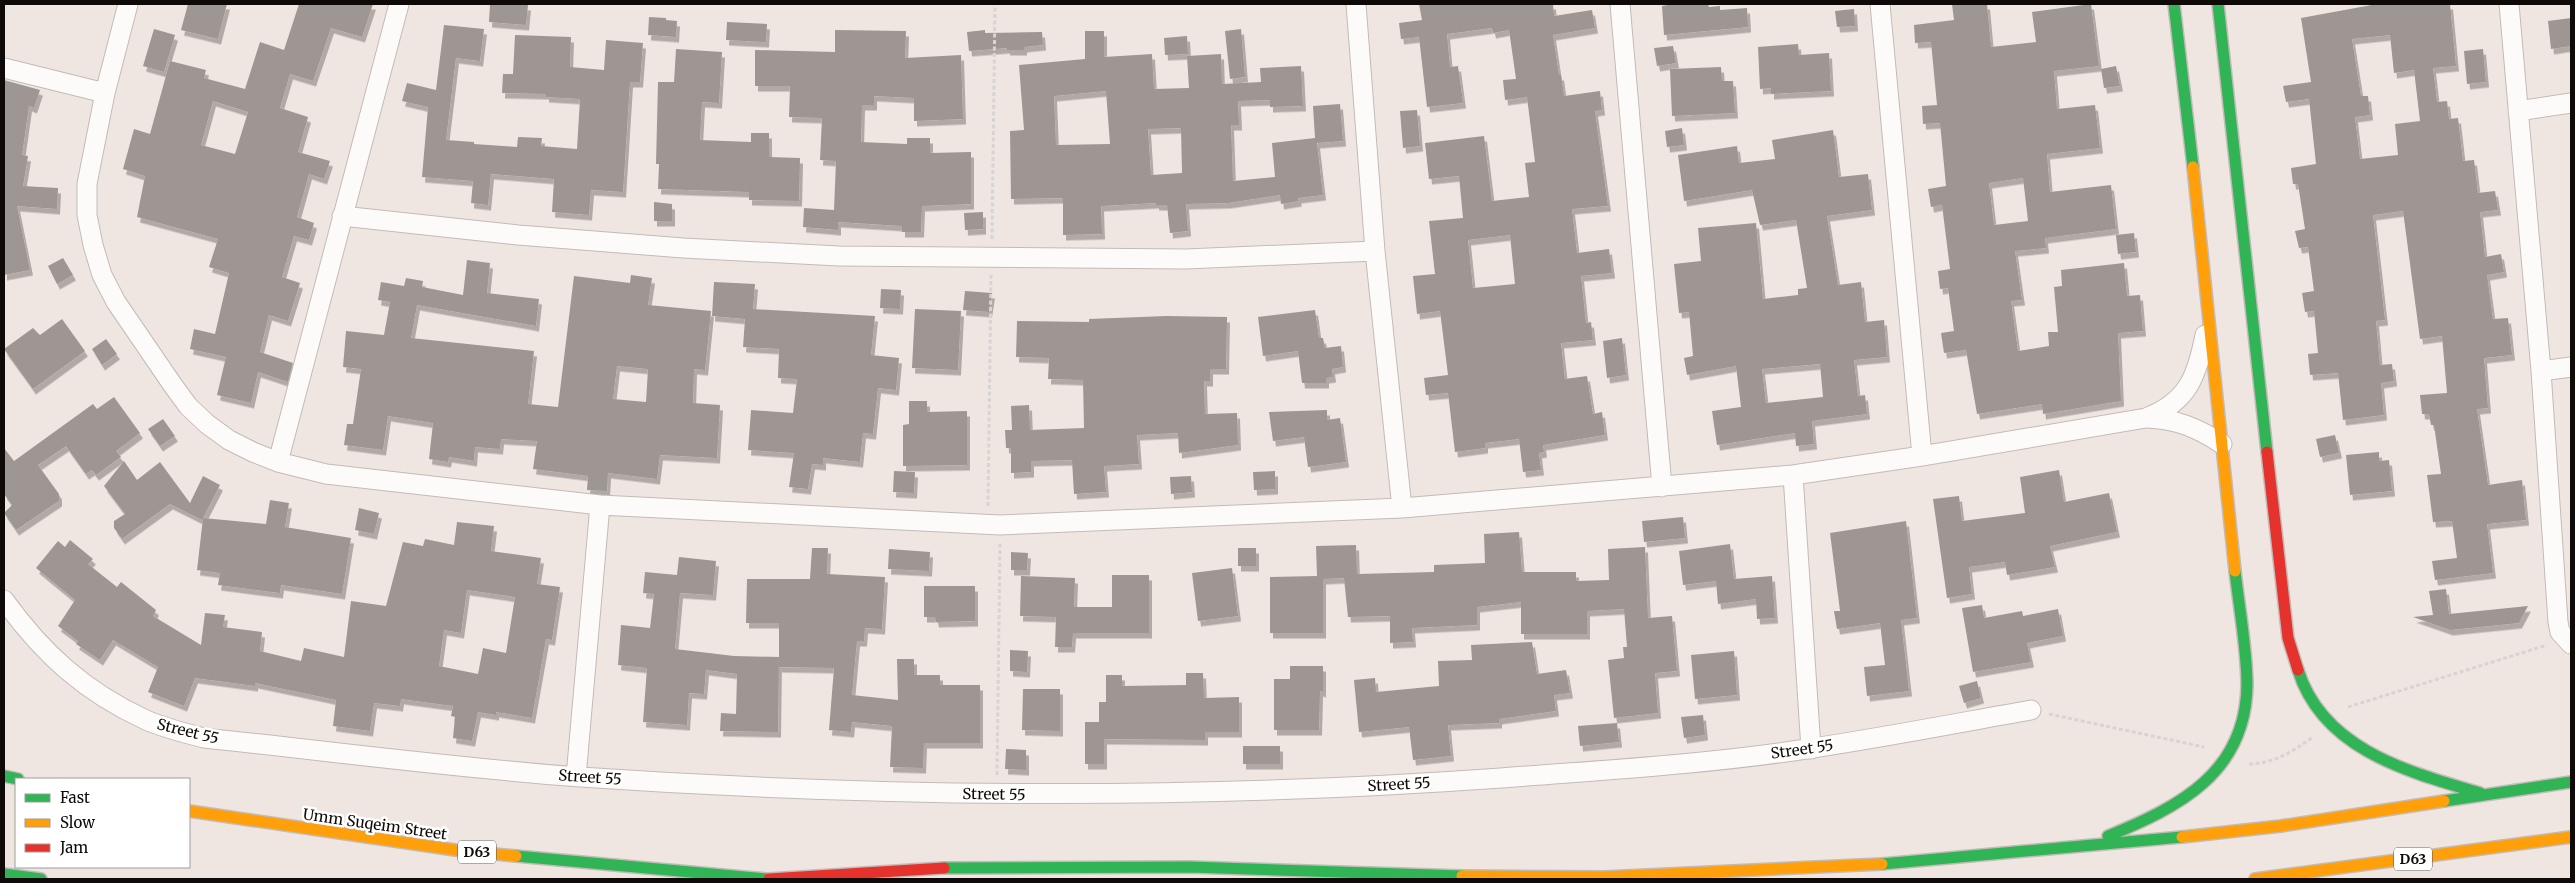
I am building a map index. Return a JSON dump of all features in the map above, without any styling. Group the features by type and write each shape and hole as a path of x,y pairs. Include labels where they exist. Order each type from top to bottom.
{"main road":[{"path":"2080,848 2173,808 2203,786 2227,756 2241,722 2247,685 2209,312 2174,4"},
{"path":"2218,4 2286,619 2292,656 2303,683 2318,708 2344,736 2377,759 2395,767 2486,794"},
{"name":"Umm Suqeim Street","path":"190,811 455,850 768,879 897,870 1027,867 1250,868 1529,878 1863,865 2080,848 2243,831 2571,782"},
{"name":"D63","path":"2255,879 2571,837"},
{"path":"4,874 41,879"}],"street":[{"path":"128,4 105,93 87,184 89,223 93,246 102,275 116,302 188,406 207,424 229,440 278,462 326,474 600,504 1000,525 1402,508 1662,487 1793,475 1922,456 2146,418 2169,407 2187,389 2194,378 2199,366 2209,312"},
{"path":"278,462 400,4"},
{"path":"1356,4 1375,251 1402,508"},
{"path":"1620,4 1662,487"},
{"path":"1880,4 1922,456"},
{"path":"2509,4 2541,371 2560,632 2571,644"},
{"path":"4,68 105,93"},
{"path":"2518,111 2571,103"},
{"path":"342,216 557,238 683,248 839,256 1186,259 1375,251"},
{"path":"2541,371 2571,367"},
{"path":"2146,418 2178,422 2201,431 2222,444"},
{"path":"1793,475 1811,749"},
{"path":"576,777 600,504"},
{"path":"2556,584 2571,619"},
{"name":"Street 55","path":"4,600 47,654 94,692 147,721 204,738 576,777 794,789 996,794 1132,794 1405,784 1661,766 1811,749 2031,710"}],"path":[{"path":"996,794 1000,525"}],"building":[{"path":"188,4 227,4 218,39 181,30"},
{"path":"299,4 373,4 362,37 331,28 313,81 290,74 280,108 308,117 298,152 330,161 324,179 309,174 297,217 314,223 309,240 294,236 282,277 300,283 288,321 269,315 260,352 293,363 288,382 258,372 251,403 217,395 226,357 190,349 194,329 215,334 229,273 209,267 218,239 137,217 145,176 123,169 134,129 150,134 170,61 206,70 204,78 245,89 260,42 284,50","holes":["213,101 248,112 235,154 201,145"]},
{"path":"490,4 528,5 526,25 489,22"},
{"path":"1419,4 1553,4 1554,16 1592,10 1595,28 1553,35 1564,96 1600,91 1602,110 1595,111 1608,206 1572,209 1577,253 1609,249 1612,273 1581,276 1586,323 1591,322 1593,340 1561,343 1565,379 1587,376 1593,414 1602,412 1605,435 1543,445 1544,452 1539,453 1541,470 1523,472 1519,439 1485,443 1485,448 1455,452 1448,393 1426,395 1424,378 1448,375 1440,311 1417,314 1413,276 1435,274 1429,221 1463,218 1459,176 1429,179 1425,143 1484,136 1492,201 1529,197 1525,163 1535,162 1527,97 1505,100 1503,80 1516,79 1509,30 1493,33 1492,28 1447,34 1450,67 1458,66 1463,103 1427,107 1419,37 1401,39 1399,23 1422,20","holes":["1510,235 1515,284 1473,288 1468,240"]},
{"path":"1708,4 1709,7 1720,6 1720,10 1747,8 1748,27 1664,35 1662,6"},
{"path":"1952,4 1987,4 1991,47 2036,42 2032,12 2091,4 2099,66 2054,71 2057,109 2095,105 2100,148 2047,154 2050,192 2111,185 2116,229 2045,238 2046,248 2015,251 2022,300 2011,301 2018,351 2049,346 2048,332 2058,332 2054,287 2062,286 2061,270 2124,263 2127,296 2140,295 2143,331 2118,333 2121,401 2043,414 2042,404 1977,414 1966,350 1944,353 1941,333 1954,331 1948,288 1940,289 1938,271 1950,269 1942,205 1931,207 1928,189 1946,186 1940,123 1923,124 1922,106 1937,105 1931,42 1915,43 1914,25 1954,20","holes":["2023,178 2028,221 1994,225 1989,183"]},
{"path":"2377,4 2450,4 2456,66 2433,68 2437,102 2447,101 2449,119 2458,118 2463,161 2474,160 2478,193 2495,191 2498,210 2480,212 2485,257 2501,254 2504,272 2487,275 2493,319 2508,318 2512,355 2484,358 2488,408 2477,409 2488,485 2522,480 2526,520 2487,524 2493,573 2435,580 2432,561 2457,558 2452,521 2433,522 2427,475 2441,474 2434,425 2431,425 2429,414 2422,414 2420,395 2447,393 2442,336 2420,339 2403,211 2373,215 2385,320 2376,321 2380,365 2392,364 2394,381 2381,383 2384,415 2343,420 2338,373 2310,375 2308,354 2318,353 2314,311 2305,312 2302,293 2314,291 2308,247 2299,248 2295,231 2305,229 2298,184 2293,184 2291,168 2316,164 2309,99 2286,102 2283,86 2311,82 2301,18","holes":["2390,35 2394,73 2414,70 2420,121 2395,124 2398,155 2360,159 2355,117 2370,115 2368,96 2361,96 2352,39"]},
{"path":"1854,9 1855,26 1837,27 1835,11"},
{"path":"649,17 677,21 676,37 648,35"},
{"path":"2571,18 2571,46 2551,49 2548,21"},
{"path":"727,22 767,24 766,42 726,40"},
{"path":"444,25 484,29 480,61 456,58 446,140 474,142 474,144 517,147 518,137 542,138 541,146 577,149 580,99 546,97 546,94 502,93 503,74 513,74 515,35 571,37 570,67 604,70 606,40 643,43 640,82 630,82 623,192 591,190 589,215 552,212 554,179 491,174 488,205 471,203 473,181 422,177 428,107 402,101 407,83 436,90"},
{"path":"154,29 175,35 164,72 143,66"},
{"path":"1241,29 1245,77 1230,79 1225,31"},
{"path":"835,30 906,31 905,58 961,55 963,119 914,121 914,98 874,96 874,105 862,105 861,142 907,144 907,138 930,138 930,153 971,152 971,204 922,206 921,232 902,232 902,226 838,222 838,230 803,227 804,208 834,210 836,161 820,160 822,118 789,117 790,86 755,86 755,50 835,52"},
{"path":"985,30 985,33 1042,32 1043,45 1024,47 1024,50 1007,50 1007,48 969,51 967,32"},
{"path":"1085,31 1104,31 1104,57 1152,54 1154,89 1189,88 1187,56 1221,54 1222,84 1261,82 1260,68 1301,66 1303,106 1270,107 1270,100 1238,101 1239,125 1231,125 1233,181 1275,177 1272,143 1315,138 1313,106 1340,104 1343,141 1317,143 1323,195 1298,198 1299,201 1281,204 1280,195 1228,203 1186,204 1188,231 1170,233 1167,205 1156,205 1156,203 1101,206 1102,234 1063,235 1063,198 1011,199 1010,131 1024,130 1019,65 1085,59","holes":["1106,91 1110,144 1056,145 1054,96","1181,128 1182,173 1151,175 1148,129"]},
{"path":"1187,36 1188,54 1165,55 1164,38"},
{"path":"1798,44 1799,55 1829,53 1831,91 1771,94 1771,88 1760,89 1758,47"},
{"path":"1673,46 1676,63 1657,66 1654,48"},
{"path":"676,49 722,52 719,103 702,102 700,140 751,142 751,133 769,133 769,157 800,158 799,201 749,200 749,192 658,189 659,164 656,164 658,82 674,82"},
{"path":"2483,49 2486,82 2467,84 2464,51"},
{"path":"2116,66 2120,86 2104,88 2101,69"},
{"path":"1721,67 1722,81 1733,81 1735,113 1672,116 1670,69"},
{"path":"4,80 40,90 34,108 29,106 22,155 28,156 23,186 58,188 57,209 17,206 30,270 4,275"},
{"path":"1417,110 1420,146 1403,148 1400,111"},
{"path":"1682,128 1684,145 1667,147 1665,131"},
{"path":"1833,130 1839,177 1868,174 1872,210 1827,216 1838,285 1861,282 1865,322 1884,320 1887,357 1854,360 1858,396 1865,395 1867,414 1812,421 1814,444 1796,446 1795,433 1717,445 1712,411 1741,407 1736,366 1687,375 1684,358 1693,356 1689,312 1679,313 1674,264 1701,261 1698,228 1756,223 1763,299 1798,295 1798,289 1807,288 1796,220 1760,225 1752,190 1684,201 1678,155 1737,146 1739,163 1775,159 1772,140","holes":["1820,364 1823,397 1766,403 1762,369"]},
{"path":"654,202 672,204 672,221 654,221"},
{"path":"983,212 983,229 965,230 964,213"},
{"path":"2134,233 2136,252 2118,254 2116,235"},
{"path":"63,258 73,275 57,284 48,266"},
{"path":"467,260 490,263 487,293 539,299 536,326 417,305 411,338 534,351 528,404 558,407 574,276 630,283 631,275 652,278 648,305 711,311 705,370 694,369 693,403 720,405 717,458 660,455 657,479 608,473 607,491 587,490 588,476 533,469 537,441 501,439 500,449 475,447 474,461 449,457 448,462 429,459 433,423 388,416 383,450 344,445 347,424 353,424 361,369 343,367 346,331 384,335 390,302 378,300 381,282 404,286 406,278 423,281 422,287 463,295","holes":["617,366 648,369 646,402 613,399"]},
{"path":"714,282 755,284 753,309 875,316 871,355 899,358 896,390 878,388 873,434 863,433 860,462 823,458 823,465 812,464 808,489 789,487 794,453 748,450 751,410 793,413 797,379 778,378 779,349 743,347 745,319 712,316"},
{"path":"881,289 901,290 900,309 880,308"},
{"path":"965,291 992,293 989,312 963,310"},
{"path":"915,309 961,311 958,370 912,368"},
{"path":"1315,310 1319,338 1323,338 1325,348 1341,346 1343,367 1332,369 1333,377 1326,378 1326,383 1302,383 1298,351 1263,356 1258,317"},
{"path":"1166,316 1227,317 1226,369 1210,369 1210,381 1204,381 1205,414 1237,413 1238,445 1179,453 1178,433 1137,435 1139,464 1104,466 1106,492 1074,494 1072,460 1031,461 1031,472 1011,473 1011,448 1006,448 1005,430 1012,430 1011,406 1029,405 1030,430 1084,428 1083,380 1048,379 1049,358 1016,357 1017,321 1089,322 1089,319"},
{"path":"62,319 85,351 33,389 4,349 33,328 40,335"},
{"path":"1622,338 1626,375 1607,378 1603,341"},
{"path":"106,339 117,354 102,365 92,349"},
{"path":"114,397 140,433 116,451 121,457 96,475 92,470 86,474 66,446 38,465 59,494 59,501 16,530 4,513 12,505 4,494 4,448 14,461 93,404 97,409"},
{"path":"909,401 927,401 927,412 967,411 967,465 903,466 903,425 909,424"},
{"path":"1327,410 1327,420 1340,418 1346,462 1308,467 1304,437 1273,441 1269,412"},
{"path":"163,419 175,436 160,446 148,429"},
{"path":"2335,435 2339,453 2320,457 2316,439"},
{"path":"2379,452 2379,461 2389,460 2392,491 2350,495 2346,455"},
{"path":"124,461 137,480 160,462 190,503 203,476 220,485 202,520 170,504 122,539 114,528 114,521 125,514 104,486"},
{"path":"2059,470 2064,502 2109,493 2117,532 2050,546 2055,567 2007,575 2005,562 1969,567 1972,594 1947,598 1933,499 1959,496 1962,521 2025,513 2020,477"},
{"path":"894,471 915,472 914,493 893,492"},
{"path":"1275,471 1275,489 1254,490 1253,472"},
{"path":"1191,476 1192,492 1171,494 1170,477"},
{"path":"270,500 289,503 285,527 351,538 342,594 281,585 280,593 218,585 220,573 197,570 203,518 266,524"},
{"path":"359,508 379,513 374,534 355,530"},
{"path":"1683,517 1685,538 1644,542 1642,521"},
{"path":"1906,521 1917,618 1901,620 1909,691 1867,696 1864,667 1885,665 1880,623 1837,629 1834,611 1840,611 1830,533"},
{"path":"457,522 494,526 491,551 541,558 537,584 560,587 552,640 546,639 532,718 496,712 496,715 478,712 472,741 453,738 455,717 451,716 453,706 401,699 400,706 374,703 370,731 333,726 336,700 255,683 255,686 195,678 184,706 148,692 158,667 113,640 100,660 76,644 78,641 58,626 75,600 36,568 58,541 65,547 70,540 93,559 88,564 117,587 121,582 156,610 153,616 201,645 205,613 225,615 223,627 262,632 260,651 301,661 304,648 344,657 351,601 386,606 403,542 423,546 425,539 454,545","holes":["467,590 515,597 506,653 483,648 478,674 439,666 444,630 461,633"]},
{"path":"1519,532 1522,572 1576,572 1576,581 1609,580 1608,549 1645,547 1648,618 1672,616 1677,671 1655,673 1658,713 1614,718 1608,660 1624,658 1623,647 1627,647 1624,609 1587,611 1587,634 1521,634 1521,602 1477,607 1477,625 1412,628 1413,642 1390,643 1390,616 1348,617 1344,578 1323,579 1323,633 1270,633 1270,577 1317,576 1316,546 1356,545 1357,574 1434,572 1434,565 1485,563 1484,534"},
{"path":"1730,544 1734,579 1772,576 1775,618 1757,619 1756,599 1718,604 1716,581 1683,585 1679,551"},
{"path":"812,548 828,548 827,574 885,577 882,629 865,628 864,641 857,641 852,695 898,700 897,659 914,659 914,675 940,675 940,685 980,685 980,743 924,743 923,768 890,767 892,726 852,722 851,732 829,730 834,668 779,667 779,623 746,623 747,579 810,579"},
{"path":"1238,548 1256,548 1256,566 1238,566"},
{"path":"889,549 930,552 929,571 888,569"},
{"path":"1011,552 1028,553 1027,570 1011,570"},
{"path":"679,557 716,561 713,595 680,593 675,649 734,656 779,657 778,732 720,731 721,713 736,714 737,674 706,670 704,694 689,693 687,725 643,722 647,668 618,665 621,625 650,628 654,594 643,593 645,572 677,575"},
{"path":"1232,568 1238,616 1198,621 1192,573"},
{"path":"1112,575 1149,575 1149,633 1073,633 1072,647 1055,647 1056,617 1020,616 1021,576 1075,578 1074,607 1112,607"},
{"path":"924,586 975,586 975,621 936,622 935,617 924,617"},
{"path":"2446,589 2449,614 2528,606 2519,623 2450,630 2413,617 2433,615 2429,591"},
{"path":"1982,605 1984,618 2022,611 2023,616 2058,609 2063,636 2027,643 2031,662 1973,672 1962,608"},
{"path":"1532,642 1537,674 1566,670 1570,693 1554,695 1556,711 1499,719 1499,723 1448,725 1451,756 1413,760 1409,727 1359,732 1354,680 1375,678 1376,692 1439,686 1438,661 1472,660 1471,645"},
{"path":"1010,650 1028,651 1027,672 1010,671"},
{"path":"1734,651 1737,695 1695,699 1691,655"},
{"path":"1290,666 1323,666 1323,692 1320,691 1319,730 1274,730 1274,679 1290,679"},
{"path":"1186,673 1203,673 1204,698 1239,697 1239,732 1205,732 1205,740 1104,739 1104,764 1085,764 1085,722 1099,722 1099,702 1106,702 1106,675 1122,675 1122,686 1186,685"},
{"path":"1977,681 1981,698 1964,703 1959,686"},
{"path":"1023,689 1060,689 1060,731 1022,730"},
{"path":"1703,715 1705,735 1684,738 1681,717"},
{"path":"1617,723 1619,742 1580,746 1578,726"},
{"path":"1243,746 1280,746 1280,764 1243,764"},
{"path":"1006,749 1026,750 1026,770 1005,769"}],"traffic: fast":[{"path":"2174,4 2193,167"},
{"path":"2218,4 2267,452"},
{"path":"2108,836 2160,813 2183,799 2204,783 2221,764 2235,742 2244,716 2247,685 2235,571"},
{"path":"2298,670 2310,697 2327,720 2348,739 2372,754 2398,766 2480,793"},
{"path":"4,776 15,778"},
{"path":"2444,801 2571,782"},
{"path":"1882,864 2182,837"},
{"path":"516,856 766,879"},
{"path":"944,868 1190,867 1462,876"},
{"path":"4,874 41,879"}],"traffic: slow":[{"path":"2193,167 2235,571"},
{"path":"2182,837 2281,826 2444,801"},
{"path":"190,811 455,850 516,856"},
{"path":"2255,879 2571,837"},
{"path":"1462,876 1604,877 1882,864"}],"traffic: jam":[{"path":"2267,452 2288,638 2298,670"},
{"path":"769,879 944,868"}]}
